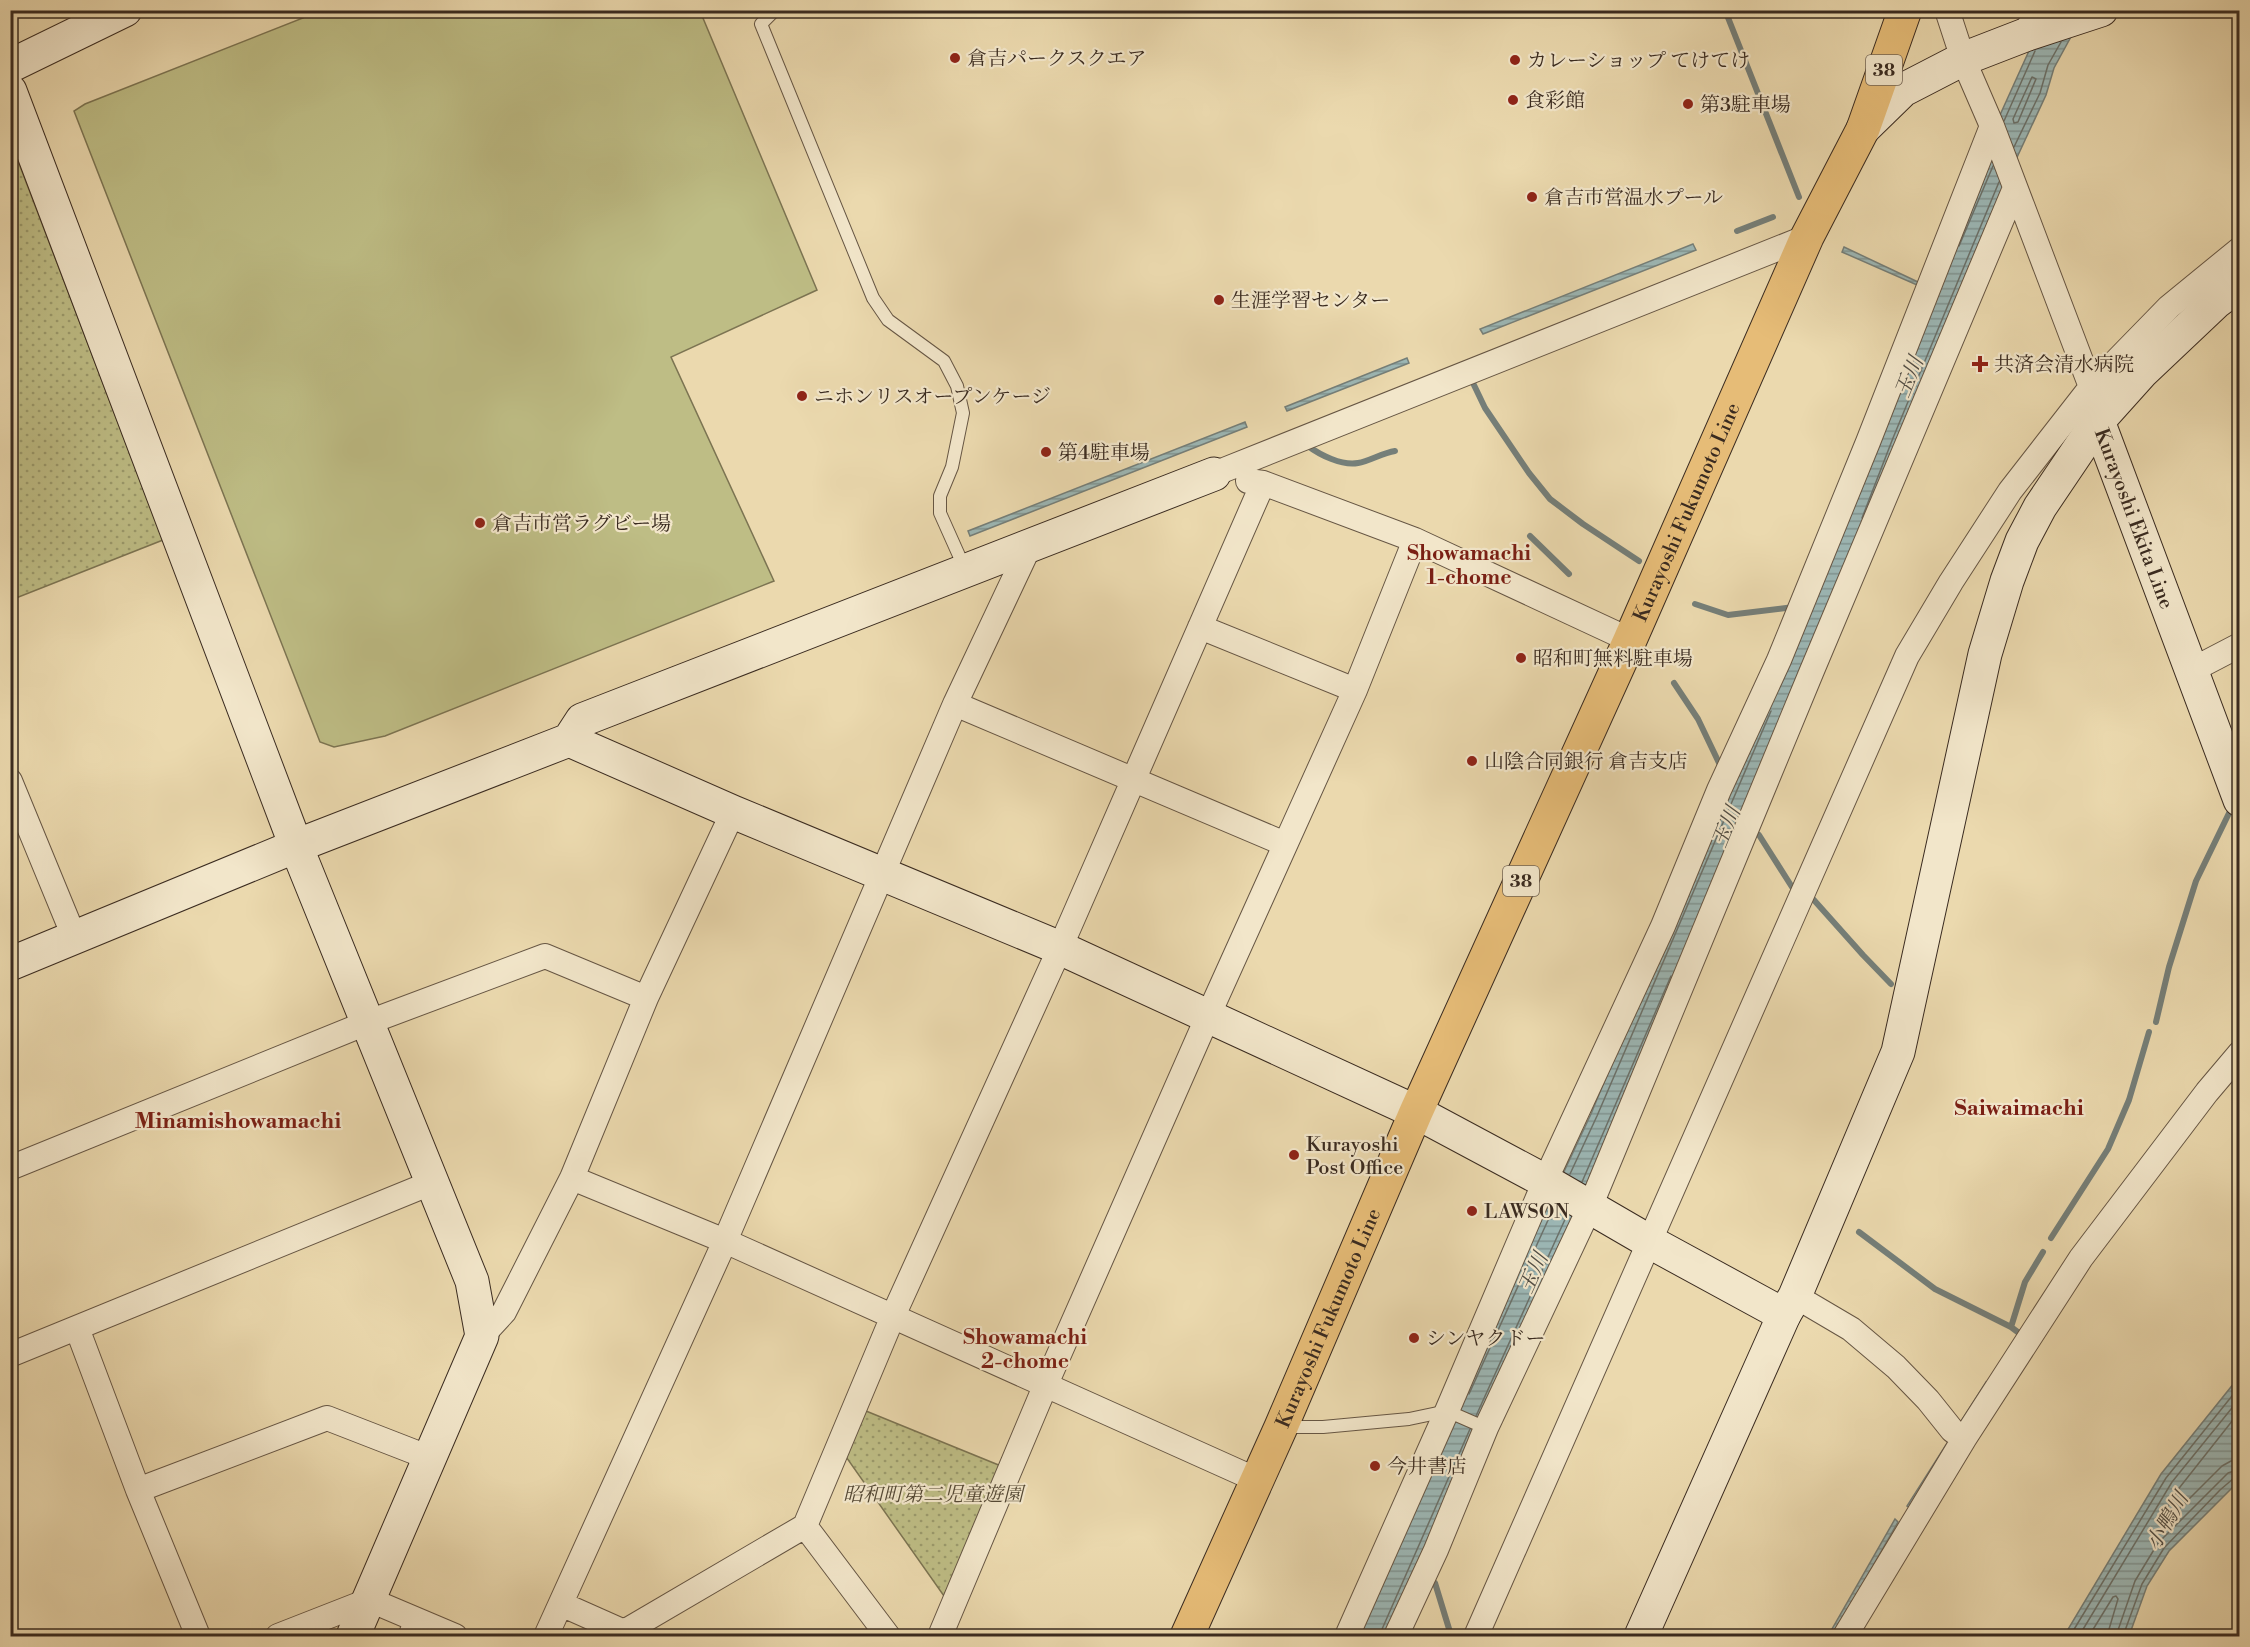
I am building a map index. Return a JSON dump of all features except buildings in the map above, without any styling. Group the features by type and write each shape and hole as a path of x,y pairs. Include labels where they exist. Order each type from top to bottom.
{"main road":[{"name":"Kurayoshi Fukumoto Line","path":"1187,1636 1281,1427 1416,1112 1630,639 1807,237 1863,129 1905,10"}],"street":[{"path":"10,66 125,10"},
{"path":"1641,1636 1790,1306 1898,1053 1985,654 2007,580 2022,541 2040,507 2098,422 2091,387 1992,127 1963,59 1947,10"},
{"path":"1863,129 1903,90 1963,59 2031,26 2097,12"},
{"path":"10,91 296,846 472,1281 482,1336"},
{"path":"1347,1636 1447,1411 1545,1180 1663,926 1719,790 1788,638 1864,453 1992,127"},
{"path":"1396,1636 1436,1550 1486,1428 1590,1207 2014,184"},
{"path":"10,964 296,846 569,740 582,720 1214,474 1807,237"},
{"path":"1476,1636 1907,656 1951,582 2010,491 2091,387 2169,307 2240,249"},
{"name":"Kurayoshi Ekita Line","path":"2239,795 2098,422 2142,372 2216,302 2240,284"},
{"path":"1214,474 1263,483 1415,540 1630,639"},
{"path":"561,1604 624,1632 804,1526 894,1316 1060,948 1263,483"},
{"path":"940,1636 1046,1384 1355,690 1415,540"},
{"path":"546,1636 725,1241 955,704 1030,545"},
{"path":"1200,627 1355,690"},
{"path":"2192,670 2240,645"},
{"path":"955,704 1285,844"},
{"path":"569,740 733,812 1060,948 1416,1112 1545,1180 1650,1242 1790,1306 1851,1329 1896,1367 1928,1400 1952,1430 1964,1439"},
{"path":"10,781 75,939"},
{"path":"353,1636 482,1336 504,1312 572,1178 646,998 733,812"},
{"path":"10,1168 369,1022 545,956 646,998"},
{"path":"1845,1636 1964,1439 2081,1258 2207,1092 2240,1053"},
{"path":"572,1178 725,1241 1257,1480"},
{"path":"10,1355 431,1183"},
{"path":"77,1328 138,1490 198,1636"},
{"path":"138,1490 327,1418 430,1458"},
{"path":"804,1526 888,1636"},
{"path":"370,1600 408,1627 455,1636"},
{"path":"278,1636 370,1600"}],"lane":[{"path":"775,10 761,24 873,298 888,321 944,361 957,386 963,413 952,467 940,496 940,513 966,570"},
{"path":"1281,1427 1323,1427 1409,1419 1447,1411 1486,1428"}],"green space":[{"path":"323,10 700,11 817,290 671,357 774,581 385,736 334,747 320,742 74,111 85,104"},
{"path":"10,140 163,540 11,600 10,600"},
{"name":"昭和町第二児童遊園","path":"866,1411 1001,1466 944,1596 844,1454"}],"water":[{"name":"玉川","path":"2047,11 2085,11 2054,68 2046,95 2000,194 1611,1135 1384,1636 1354,1636 1509,1289 1591,1114 2000,115"},
{"path":"1693,244 1696,250 1483,334 1480,329"},
{"path":"1844,247 1918,282 1917,285 1842,252"},
{"path":"1407,358 1409,363 1287,411 1285,407"},
{"path":"1245,422 1247,427 970,536 968,531"},
{"name":"小鴨川","path":"2239,1377 2239,1481 2169,1551 2147,1586 2129,1636 2064,1636 2161,1474"},
{"path":"1986,1382 1987,1384 1910,1508 1907,1506"},
{"path":"1895,1519 1898,1522 1833,1636 1828,1636"}],"waterway":[{"path":"1725,10 1799,197"},
{"path":"1737,231 1773,217"},
{"path":"1473,383 1485,408 1529,473 1550,499 1639,561"},
{"path":"1308,446 1332,459 1352,464 1395,451"},
{"path":"1530,536 1569,574"},
{"path":"1695,604 1728,615 1794,607"},
{"path":"1674,683 1698,719 1720,765"},
{"path":"2156,1022 2169,967 2196,881 2232,807"},
{"path":"1759,835 1792,887"},
{"path":"1813,899 1891,984"},
{"path":"2051,1238 2108,1149 2129,1100 2149,1032"},
{"path":"1859,1232 1935,1289 2019,1333"},
{"path":"2011,1327 2025,1282 2043,1252"},
{"path":"1435,1583 1450,1632 1449,1636"}],"place":[{"name":"倉吉パークスクエア","path":"955,58"},
{"name":"カレーショップ てけてけ","path":"1515,60"},
{"name":"食彩館","path":"1513,100"},
{"name":"第3駐車場","path":"1688,104"},
{"name":"倉吉市営温水プール","path":"1532,197"},
{"name":"生涯学習センター","path":"1219,300"},
{"name":"共済会清水病院","path":"1980,364"},
{"name":"ニホンリスオープンケージ","path":"802,396"},
{"name":"第4駐車場","path":"1046,452"},
{"name":"倉吉市営ラグビー場","path":"480,523"},
{"name":"昭和町無料駐車場","path":"1521,658"},
{"name":"山陰合同銀行 倉吉支店","path":"1472,761"},
{"name":"Kurayoshi Post Office","path":"1294,1155"},
{"name":"LAWSON","path":"1472,1211"},
{"name":"シンヤクドー","path":"1414,1338"},
{"name":"今井書店","path":"1375,1466"}],"district":[{"name":"Showamachi 1-chome","path":"1469,565"},
{"name":"Saiwaimachi","path":"2019,1107"},
{"name":"Minamishowamachi","path":"238,1120"},
{"name":"Showamachi 2-chome","path":"1025,1349"}]}
